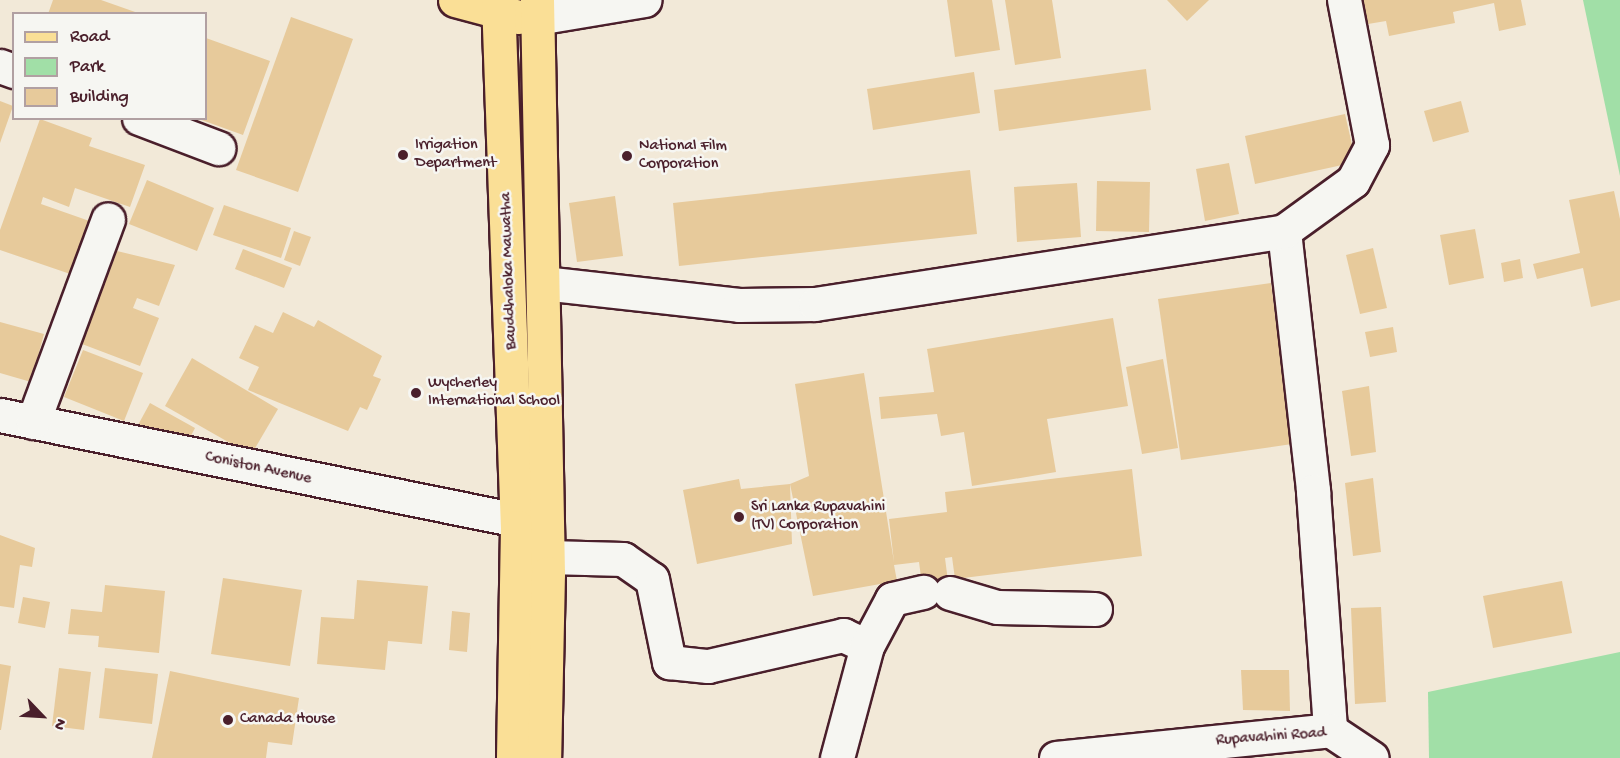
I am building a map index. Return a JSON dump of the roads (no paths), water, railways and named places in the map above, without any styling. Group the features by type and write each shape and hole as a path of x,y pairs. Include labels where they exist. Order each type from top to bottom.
{"main road":[{"path":"455,0 498,7 537,9"},
{"name":"Bauddhaloka Mawatha","path":"498,7 517,520 513,758"},
{"name":"Bauddhaloka Mawatha","path":"537,9 548,557 544,758"}],"street":[{"path":"537,9 644,0"},
{"path":"543,283 739,305 815,304 1284,231 1353,181 1372,145 1344,0"},
{"path":"144,120 218,148"},
{"path":"33,422 108,219"},
{"path":"1284,231 1313,491 1330,730"},
{"name":"Coniston Avenue","path":"0,415 517,520"},
{"path":"548,557 623,559 651,579 669,662 708,666 843,635 867,646"},
{"path":"837,758 867,646 892,599 936,592 997,607 1095,609"},
{"name":"Rupavahini Road","path":"1056,758 1330,730 1372,758"}],"place":[{"name":"Irrigation Department","path":"403,155"},
{"name":"National Film Corporation","path":"627,156"},
{"name":"Wycherley International School","path":"416,393"},
{"name":"Sri Lanka Rupavahini (TV) Corporation","path":"739,517"},
{"name":"Canada House","path":"228,720"}]}
